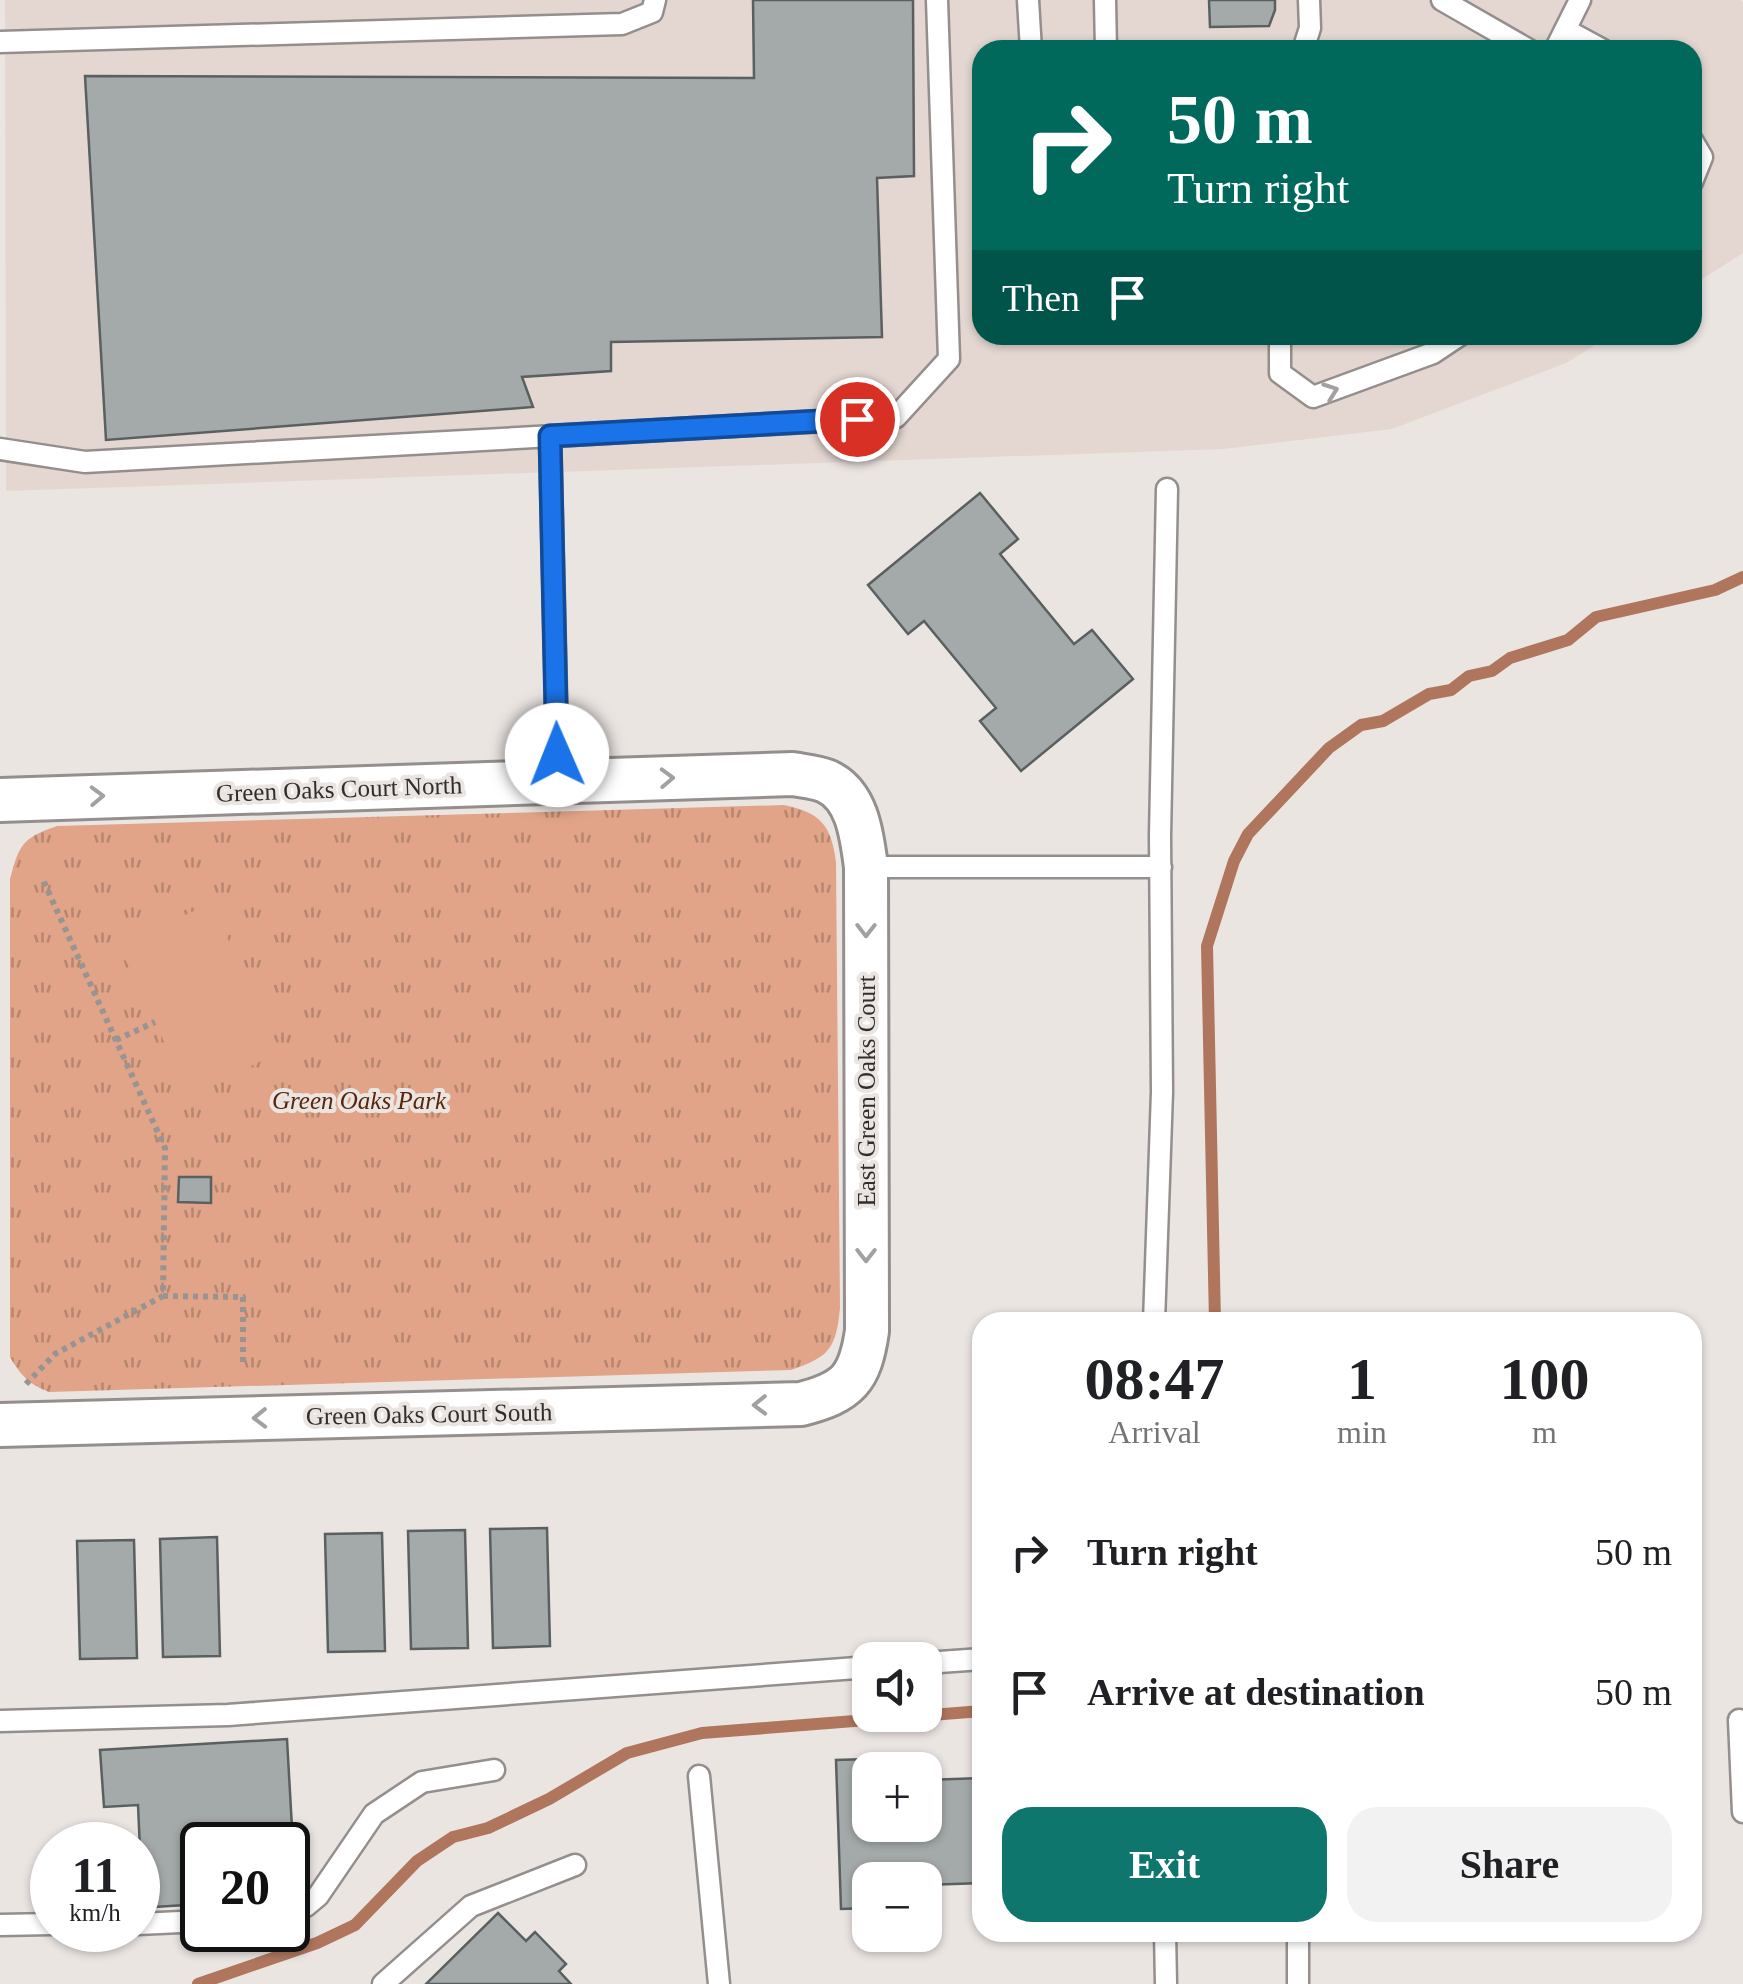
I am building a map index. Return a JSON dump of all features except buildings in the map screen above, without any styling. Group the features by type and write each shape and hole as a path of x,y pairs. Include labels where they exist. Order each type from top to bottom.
{"street":[{"name":"Green Oaks Court North","path":"0,800 793,774 828,782 848,801"},
{"name":"East Green Oaks Court","path":"848,801 861,828 866,866 867,1331 852,1382"},
{"name":"Green Oaks Court South","path":"7,1411 801,1404 830,1397 852,1382"}],"lane":[{"path":"0,42 622,24 652,12 655,0"},
{"path":"0,448 85,462 896,417 949,359 938,0"},
{"path":"1028,0 1030,40"},
{"path":"1104,0 1106,40"},
{"path":"1307,40 1310,0"},
{"path":"1442,0 1512,40"},
{"path":"1560,40 1580,0"},
{"path":"1566,30 1584,40"},
{"path":"1280,345 1280,372 1313,397 1444,345"},
{"path":"550,436 558,782"},
{"path":"1154,1312 1162,1092 1166,489"},
{"path":"866,866 1161,866"},
{"path":"942,1662 972,1660"},
{"path":"0,1721 228,1715 852,1668"},
{"path":"1739,1720 1743,1812"},
{"path":"310,1903 374,1814 422,1782 494,1770"},
{"path":"699,1776 719,1984"},
{"path":"383,1984 471,1906 574,1864"},
{"path":"0,1924 30,1924"},
{"path":"1165,1942 1166,1984"},
{"path":"1298,1942 1298,1984"}],"path":[{"path":"43,880 165,1148 163,1296"},
{"path":"116,1040 155,1022"},
{"path":"7,1411 55,1354 163,1296 243,1297 243,1365"}],"shaded area":[{"path":"5,0 1743,2 1743,253 1702,279 1702,40 972,40 972,345 1595,345 1566,363 1392,429 1224,449 6,491"}],"green space":[{"name":"Green Oaks Park","path":"784,805 807,812 822,823 831,839 836,862 840,1308 833,1342 814,1361 791,1370 49,1392 18,1369 10,1357 10,879 16,858 29,839 57,826"},
{"path":"211,903 281,1052 189,1095 119,946"}],"waterway":[{"path":"1215,1312 1207,946 1234,861 1248,834 1329,748 1361,725 1383,721 1429,694 1451,690 1469,676 1492,671 1510,658 1568,640 1596,617 1715,590 1743,577"},
{"path":"198,1984 317,1943 355,1925 417,1861 453,1837 488,1828 549,1799 627,1753 702,1733 972,1712"}],"route":[{"path":"557,755 550,436 857,419"}]}
